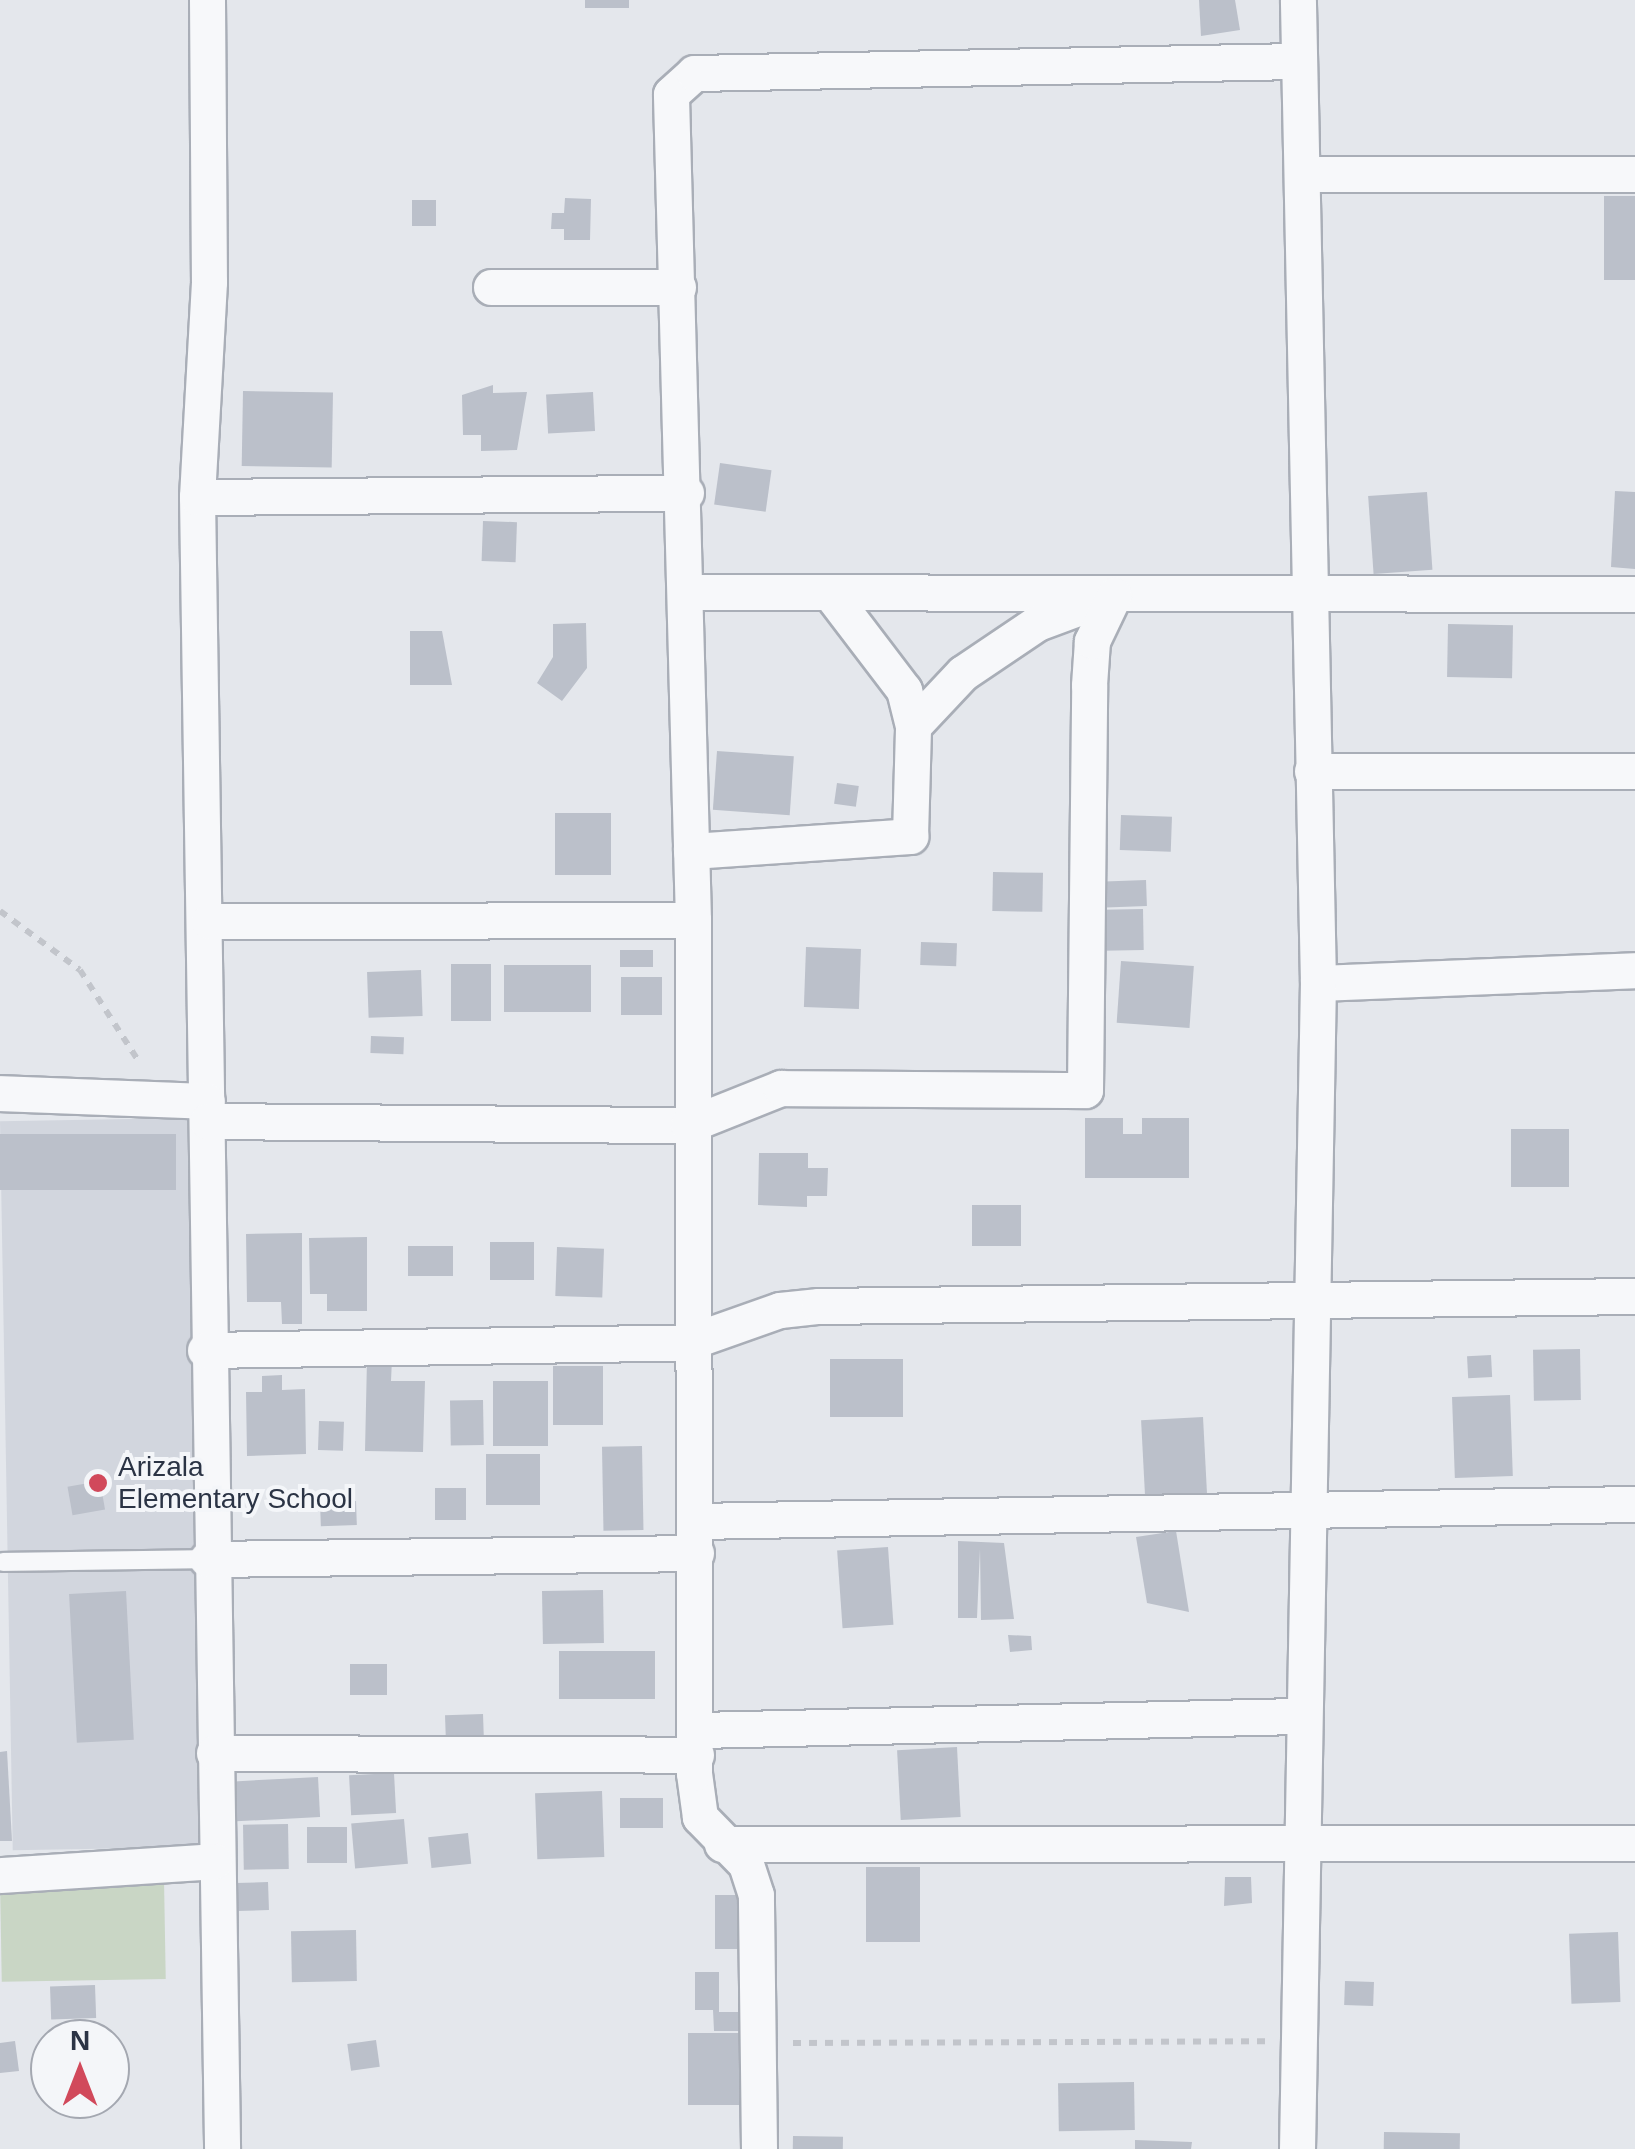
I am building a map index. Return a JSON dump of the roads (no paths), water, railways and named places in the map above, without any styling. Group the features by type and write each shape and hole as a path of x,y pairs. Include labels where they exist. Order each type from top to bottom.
{"street":[{"path":"207,0 210,282 197,496 209,921 204,1350 207,1559 222,2149"},
{"path":"1297,2149 1299,1716 1312,1507 1318,983 1307,592 1298,0"},
{"path":"760,2149 756,1895 746,1864 722,1844 695,1805 696,1537 689,1342 688,1125 692,920 686,493 666,118 680,80 694,73 1298,60"},
{"path":"1303,174 1635,174"},
{"path":"491,287 678,287"},
{"path":"197,496 686,493"},
{"path":"686,592 1635,594"},
{"path":"691,851 910,836 913,726 904,690 830,593"},
{"path":"913,726 964,673 1037,623 1114,595"},
{"path":"0,1093 162,1099 207,1111 688,1125 782,1088 1086,1090 1089,685 1092,641 1114,595"},
{"path":"1312,771 1635,771"},
{"path":"209,921 692,920"},
{"path":"1318,983 1635,970"},
{"path":"204,1350 689,1342 796,1307 1635,1296"},
{"path":"207,1559 1312,1507 1635,1504"},
{"path":"214,1753 697,1743 1299,1716"},
{"path":"722,1844 1301,1840 1635,1844"},
{"path":"0,1874 215,1862"}],"lane":[{"path":"2,1562 207,1559"}],"place":[{"name":"Arizala Elementary School","path":"98,1483"}]}
